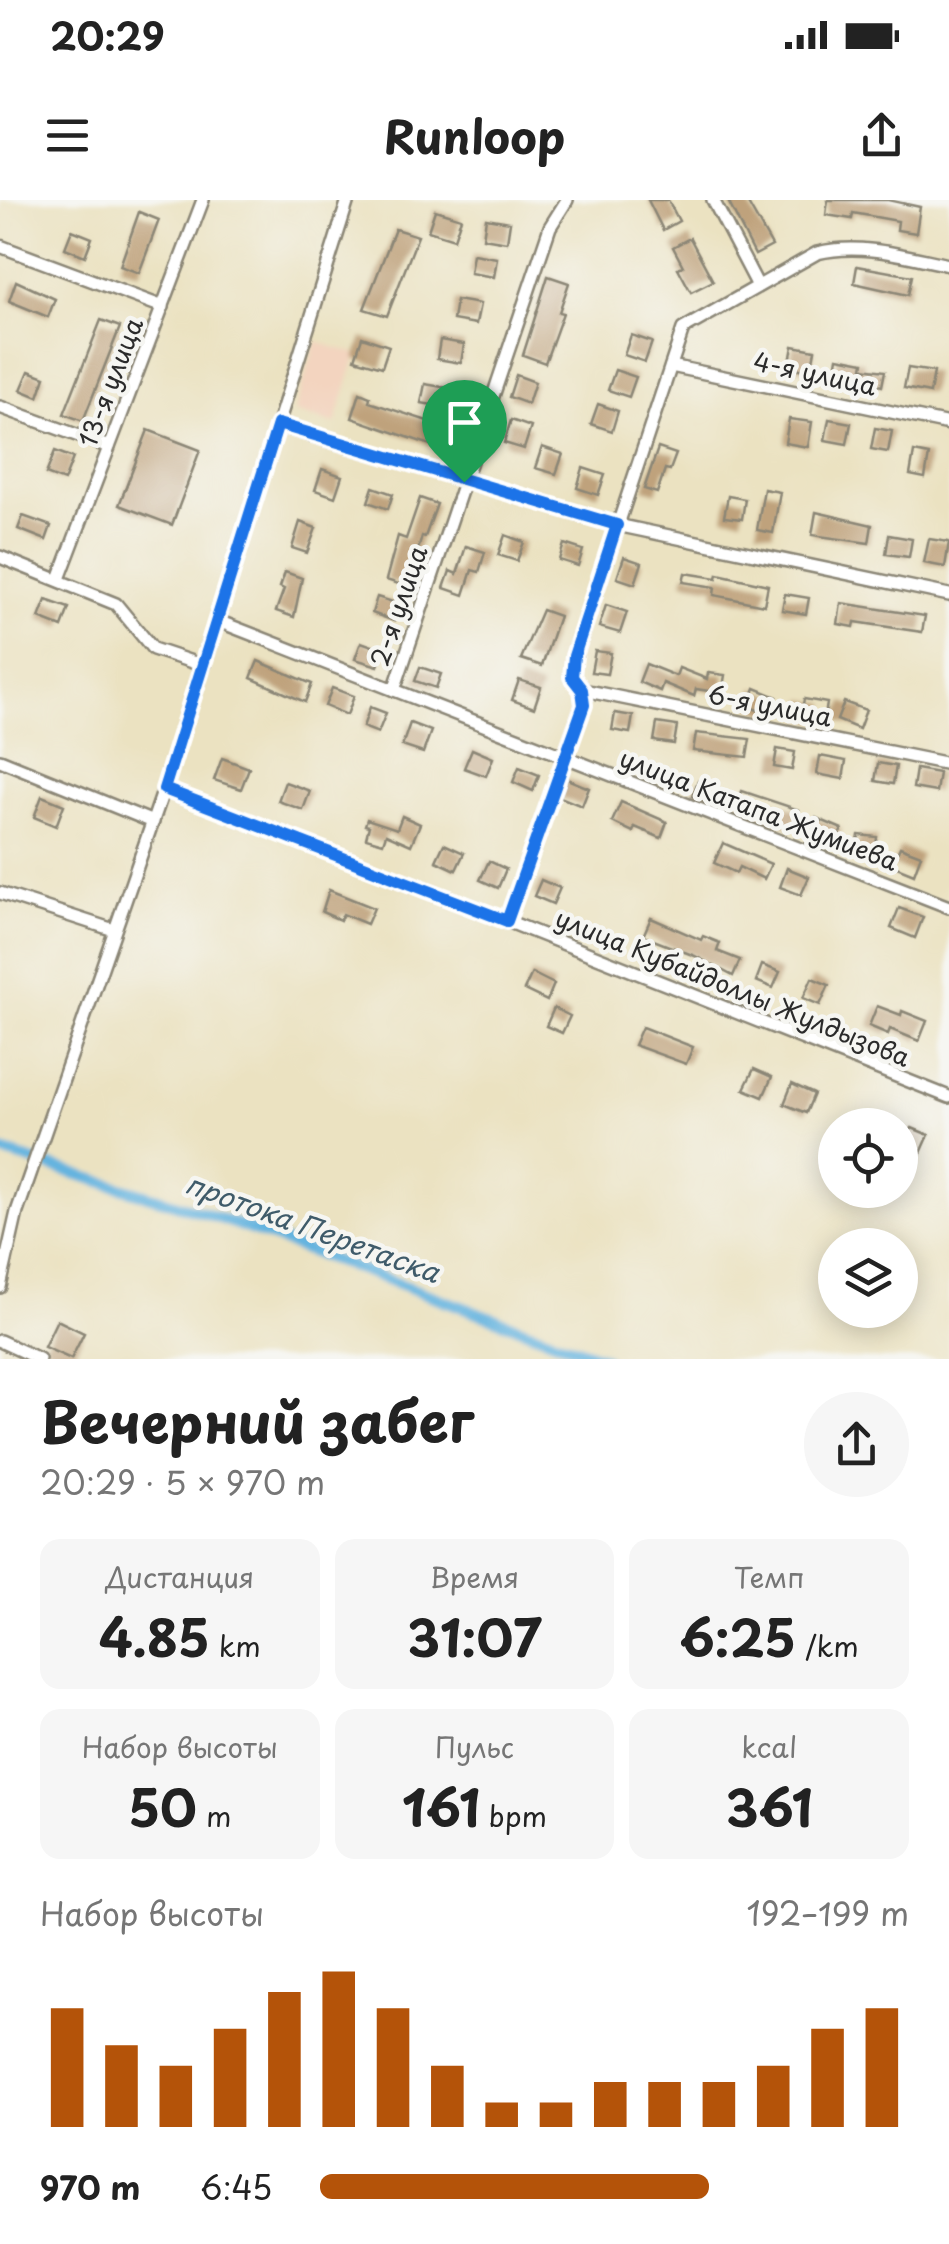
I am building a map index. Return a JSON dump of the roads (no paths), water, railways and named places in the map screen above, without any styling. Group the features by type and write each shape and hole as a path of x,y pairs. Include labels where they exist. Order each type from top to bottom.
{"street":[{"name":"13-я улица","path":"59,579 203,200"},
{"path":"0,1288 17,1212 47,1118 164,789 348,200"},
{"name":"2-я улица","path":"394,690 550,227 567,200"},
{"path":"713,200 758,286"},
{"path":"0,246 162,307"},
{"path":"507,921 584,705 582,690 572,677 574,656 683,329 817,253 840,247 949,265"},
{"name":"4-я улица","path":"671,366 949,424"},
{"path":"0,407 109,447"},
{"path":"278,424 617,525 949,595"},
{"path":"0,558 116,604 153,649 204,666"},
{"name":"улица Катапа Жумиева","path":"218,621 949,906"},
{"name":"6-я улица","path":"582,690 949,764"},
{"path":"0,760 153,822"},
{"name":"улица Кубайдоллы Жулдызова","path":"164,789 949,1098"},
{"path":"0,893 114,930"},
{"path":"0,1341 39,1359"}],"waterway":[{"name":"протока Перетаска","path":"0,1151 202,1212 605,1359"}]}
